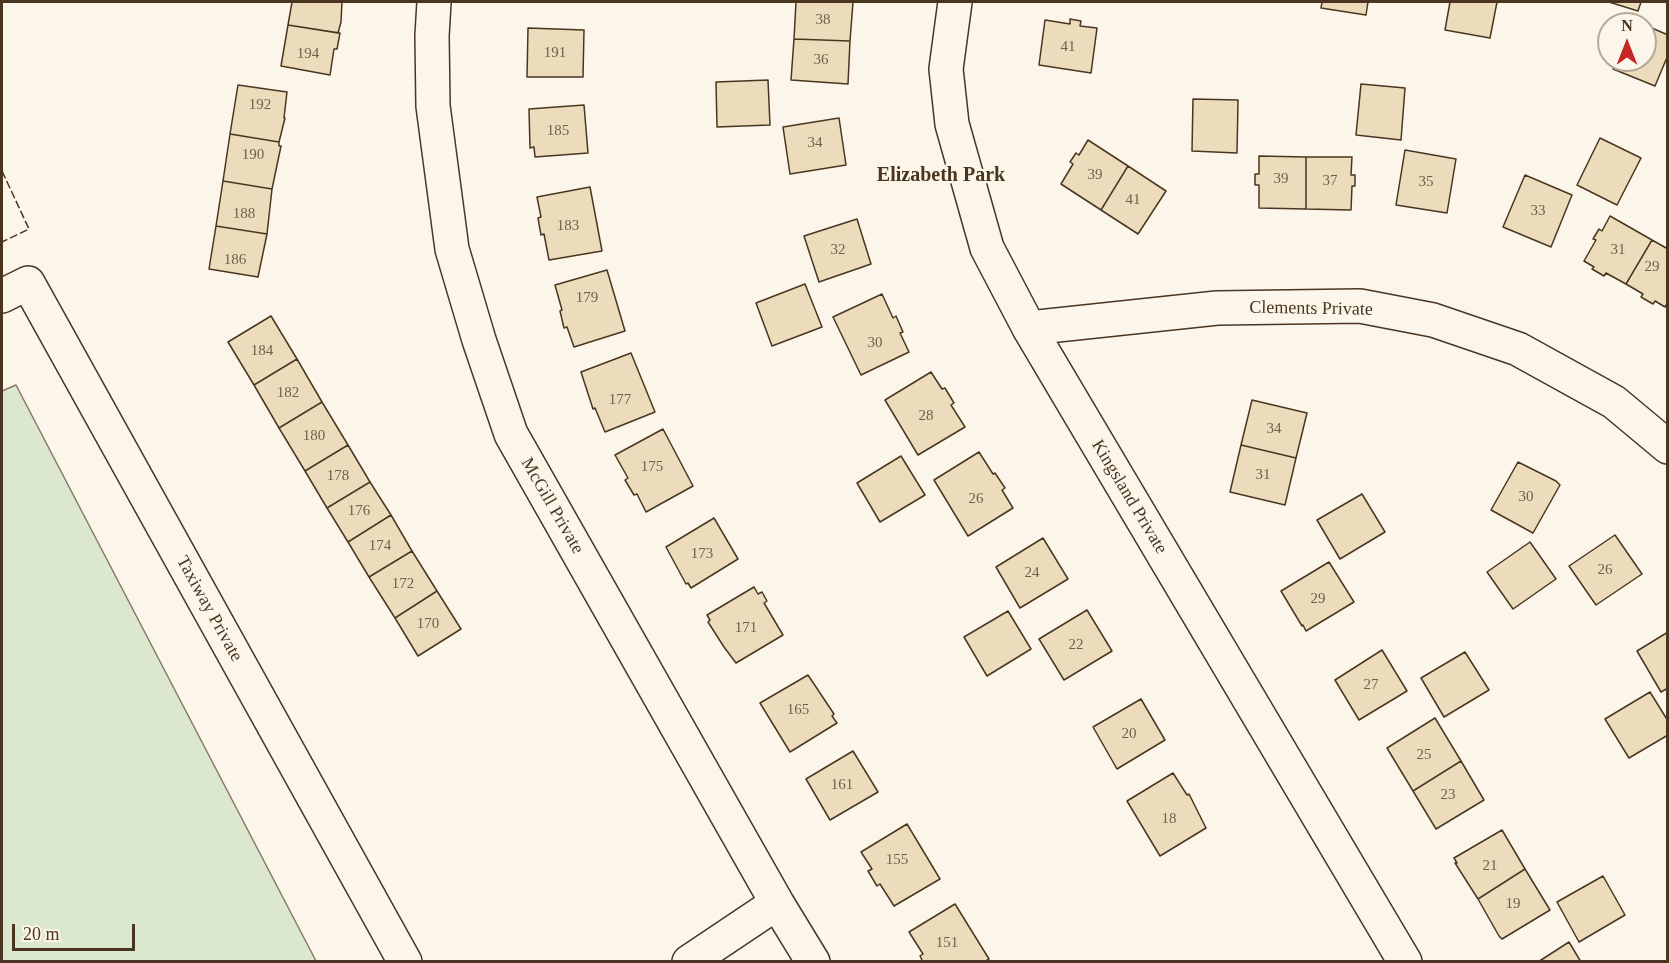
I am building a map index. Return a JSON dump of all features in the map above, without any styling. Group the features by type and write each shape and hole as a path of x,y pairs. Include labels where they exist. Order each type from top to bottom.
{"street":[{"name":"McGill Private","path":"434,2 433,106 452,249 479,340 511,434 777,903 813,962"},
{"name":"Kingsland Private","path":"955,2 946,69 952,124 987,248 1029,328 1404,962"},
{"name":"Taxiway Private","path":"2,296 28,283 405,962"},
{"name":"Clements Private","path":"1029,328 1217,308 1360,306 1432,320 1518,349 1614,402 1668,447"},
{"path":"689,962 777,903"}],"green space":[{"path":"16,385 316,961 2,961 2,391"}],"building":[{"path":"292,2 342,2 338,33 288,25"},
{"path":"796,2 853,2 850,41 794,39"},
{"path":"1322,2 1368,2 1366,15 1321,8"},
{"path":"1450,2 1497,2 1490,38 1445,30"},
{"path":"1609,2 1641,2 1638,11"},
{"path":"1070,19 1081,21 1080,26 1097,28 1091,73 1039,65 1045,20 1070,24"},
{"path":"288,25 340,33 337,49 334,49 330,75 281,66"},
{"path":"528,28 584,30 583,77 527,77"},
{"path":"1657,30 1668,35 1668,55 1655,86 1620,72 1657,72"},
{"path":"794,39 850,41 848,84 791,80"},
{"path":"768,80 770,125 717,127 716,82"},
{"path":"1361,84 1405,88 1401,140 1356,135"},
{"path":"238,85 287,92 285,118 279,142 230,134"},
{"path":"1193,99 1238,100 1237,153 1192,151"},
{"path":"584,105 588,153 535,157 534,147 530,148 529,109"},
{"path":"839,118 846,165 790,174 783,127"},
{"path":"230,134 279,142 281,146 272,189 223,181"},
{"path":"1600,138 1641,158 1617,205 1577,185"},
{"path":"1088,140 1128,166 1101,210 1061,184 1073,164 1070,162 1076,153 1079,155"},
{"path":"1405,150 1456,159 1447,213 1396,205"},
{"path":"1259,156 1306,157 1306,209 1259,208 1259,185 1255,185 1255,174 1259,174"},
{"path":"1306,157 1352,157 1351,175 1355,175 1355,186 1352,186 1351,210 1306,209"},
{"path":"1128,166 1166,191 1138,234 1101,210"},
{"path":"1525,175 1572,195 1551,247 1503,227"},
{"path":"223,181 272,189 267,234 216,226"},
{"path":"590,187 602,251 549,260 544,234 541,235 538,218 541,217 537,197"},
{"path":"1610,216 1652,240 1626,284 1606,273 1604,276 1584,261 1596,240 1593,239 1599,229 1602,231"},
{"path":"857,219 871,264 819,282 804,236"},
{"path":"216,226 267,234 258,277 209,269"},
{"path":"1652,240 1668,249 1668,302 1665,307 1655,301 1653,304 1641,297 1643,294 1626,284"},
{"path":"607,270 625,331 574,347 567,327 564,328 555,285"},
{"path":"805,284 822,327 772,346 756,303"},
{"path":"882,294 893,318 896,316 903,332 900,333 909,352 861,375 833,317"},
{"path":"271,316 297,359 254,385 228,342"},
{"path":"631,353 655,412 605,432 595,408 593,409 581,372"},
{"path":"297,359 322,402 279,428 254,385"},
{"path":"931,372 942,389 945,388 954,403 951,405 965,427 918,455 885,400"},
{"path":"1252,400 1307,413 1296,458 1241,445"},
{"path":"322,402 348,445 305,471 279,428"},
{"path":"663,429 693,486 646,512 637,494 634,495 625,480 628,478 615,455"},
{"path":"348,445 370,482 327,508 305,471"},
{"path":"1241,445 1296,458 1285,505 1230,492"},
{"path":"979,452 1005,488 1002,490 1013,508 968,536 934,480"},
{"path":"901,456 925,495 880,522 857,483"},
{"path":"1518,462 1560,485 1533,533 1491,510"},
{"path":"370,482 391,515 348,542 327,508"},
{"path":"1362,494 1385,532 1340,559 1317,520"},
{"path":"391,515 412,551 369,577 348,542"},
{"path":"714,518 738,559 691,588 688,583 686,584 666,547"},
{"path":"1615,535 1642,574 1596,605 1569,566"},
{"path":"1043,538 1068,579 1020,608 996,567"},
{"path":"1530,542 1556,579 1513,609 1487,572"},
{"path":"412,551 437,591 395,618 369,577"},
{"path":"1329,562 1354,602 1306,631 1281,591"},
{"path":"754,587 758,594 762,592 767,601 764,603 783,635 736,663 708,622 710,620 707,615"},
{"path":"437,591 461,629 418,656 395,618"},
{"path":"1087,610 1112,651 1064,680 1039,639"},
{"path":"1008,611 1031,649 987,676 964,637"},
{"path":"1668,632 1668,688 1661,692 1637,651"},
{"path":"1382,650 1407,691 1359,720 1335,680"},
{"path":"1465,652 1489,690 1444,717 1421,678"},
{"path":"808,675 834,714 832,716 837,723 790,752 760,703"},
{"path":"1650,692 1668,721 1668,735 1629,758 1605,719"},
{"path":"1141,699 1165,740 1117,769 1093,727"},
{"path":"1435,718 1461,761 1413,791 1387,748"},
{"path":"853,751 878,792 830,820 806,779"},
{"path":"1461,761 1484,800 1436,829 1413,791"},
{"path":"1173,773 1187,795 1189,794 1206,828 1160,856 1127,801"},
{"path":"907,824 940,879 894,906 880,884 877,886 868,871 872,869 861,852"},
{"path":"1502,830 1525,869 1478,899 1454,858"},
{"path":"1525,869 1550,910 1502,939 1478,899"},
{"path":"1603,876 1625,915 1579,942 1557,902"},
{"path":"955,904 989,959 984,962 923,962 920,956 923,954 909,932"},
{"path":"1569,942 1581,962 1538,962"}],"fence":[{"path":"2,171 29,229 2,242"}],"district":[{"name":"Elizabeth Park","path":"941,176"}]}
